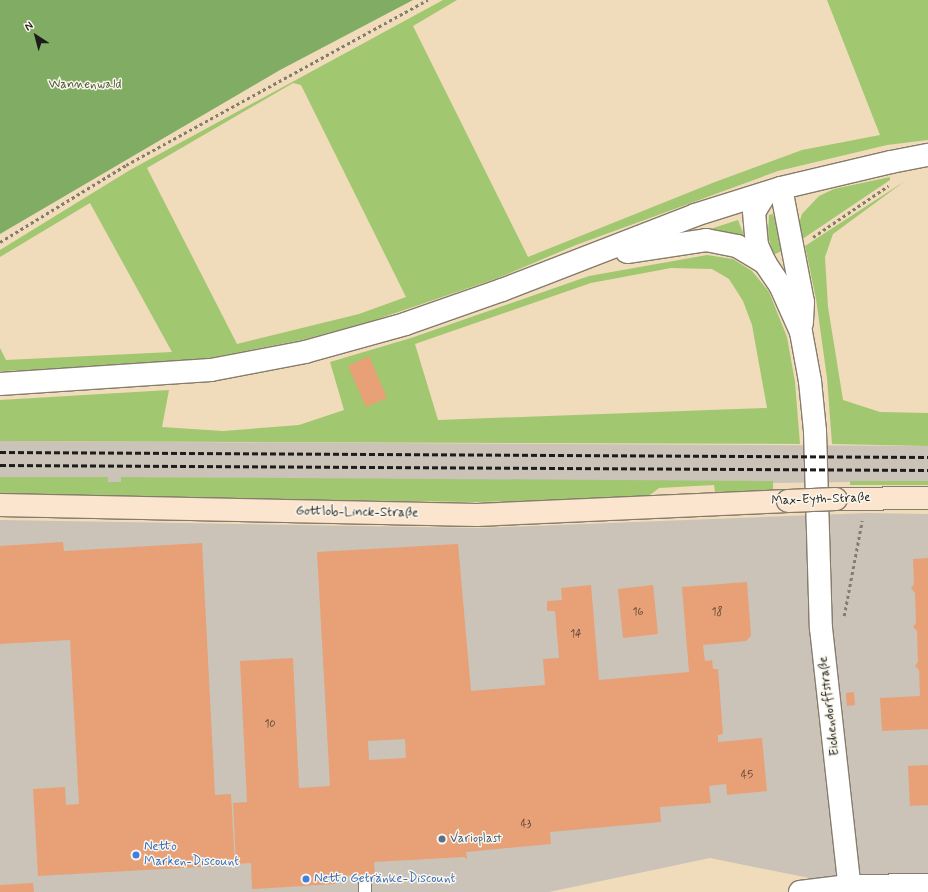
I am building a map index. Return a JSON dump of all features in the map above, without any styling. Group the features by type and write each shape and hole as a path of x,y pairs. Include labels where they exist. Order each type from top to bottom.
{"street":[{"path":"0,384 211,370 305,352 405,324 583,259 695,215 774,191 891,162 928,155"},
{"path":"774,191 792,250 803,302 801,332"},
{"path":"774,191 754,212 754,227 765,263 780,285 801,332"},
{"path":"583,259 706,240 737,246 765,263"},
{"name":"Eichendorffstraße","path":"801,332 810,381 815,431 816,519 821,628 845,831 849,889"},
{"name":"Max-Eyth-Straße","path":"714,504 836,499 928,498"},
{"name":"Gottlob-Linck-Straße","path":"0,505 477,515 714,504"},
{"path":"800,892 928,885"}],"path":[{"path":"0,242 126,165 428,0"},
{"path":"792,250 895,182 891,162"},
{"path":"843,624 866,499"}],"shaded area":[{"path":"0,441 928,446 928,481 772,483 121,477 121,482 108,482 108,477 0,477"},
{"path":"867,513 928,514 928,885 849,886 710,858 549,892 0,892 0,520 479,528"}],"green space":[{"name":"Wannenwald","path":"0,0 413,0 280,70 0,234"},
{"path":"443,0 457,0 413,26 528,257 715,182 802,150 880,135 827,0 928,0 928,140 887,145 778,171 576,245 498,278 372,321 302,340 209,358 102,368 0,371 0,348 6,360 172,352 90,203 0,257 0,250 130,170","holes":["293,83 301,85 406,297 359,314 237,344 147,168"]},
{"path":"890,177 890,180 798,242 798,227 802,214 819,196 834,189"},
{"path":"905,181 833,234 825,257 828,307 843,400 880,412 928,413 928,446 832,444 827,378 816,299 805,246"},
{"path":"773,214 784,250 773,255 768,234 769,215"},
{"path":"738,220 745,238 710,229"},
{"path":"707,255 733,259 752,271 769,292 787,337 795,382 800,444 0,441 0,400 169,390 162,427 223,431 299,425 344,410 330,362 411,338 589,276","holes":["671,268 712,269 729,279 743,301 752,325 767,408 438,420 415,344 591,283"]},
{"path":"0,477 108,477 108,482 121,482 121,477 773,481 773,490 715,492 714,485 659,488 646,498 476,502 154,498 0,494"},
{"path":"850,481 928,481 928,485 850,485"}],"building":[{"path":"369,356 387,398 366,407 348,366"},
{"path":"63,542 64,551 202,543 215,795 231,794 235,865 38,876 33,789 65,787 66,805 79,804 70,640 0,644 0,546"},
{"path":"458,544 471,691 545,685 543,659 559,658 555,611 547,611 547,601 562,600 561,588 591,585 599,680 689,672 682,587 747,582 751,636 746,641 703,645 705,661 712,660 713,669 718,669 723,734 718,735 718,742 762,738 767,791 727,795 726,784 709,786 711,803 660,807 661,822 550,832 551,844 466,852 467,859 464,857 374,862 375,874 334,876 335,884 252,889 251,863 236,864 233,803 247,802 240,661 293,658 299,788 330,786 317,552","holes":["405,739 406,758 369,760 368,741"]},
{"path":"928,558 928,729 882,731 880,698 920,696 919,670 915,666 918,662 917,631 913,627 916,623 915,593 911,588 914,584 913,559"},
{"path":"653,585 658,634 623,638 618,589"},
{"path":"854,692 855,705 847,706 846,693"},
{"path":"928,765 928,805 910,806 908,766"},
{"path":"33,883 34,892 0,892 0,885"}],"railway":[{"path":"0,452 928,457"},
{"path":"0,465 928,470"}],"place":[{"name":"Varioplast","path":"442,839"},
{"name":"Netto Marken-Discount","path":"136,855"},
{"name":"Netto Getränke-Discount","path":"306,879"}]}
